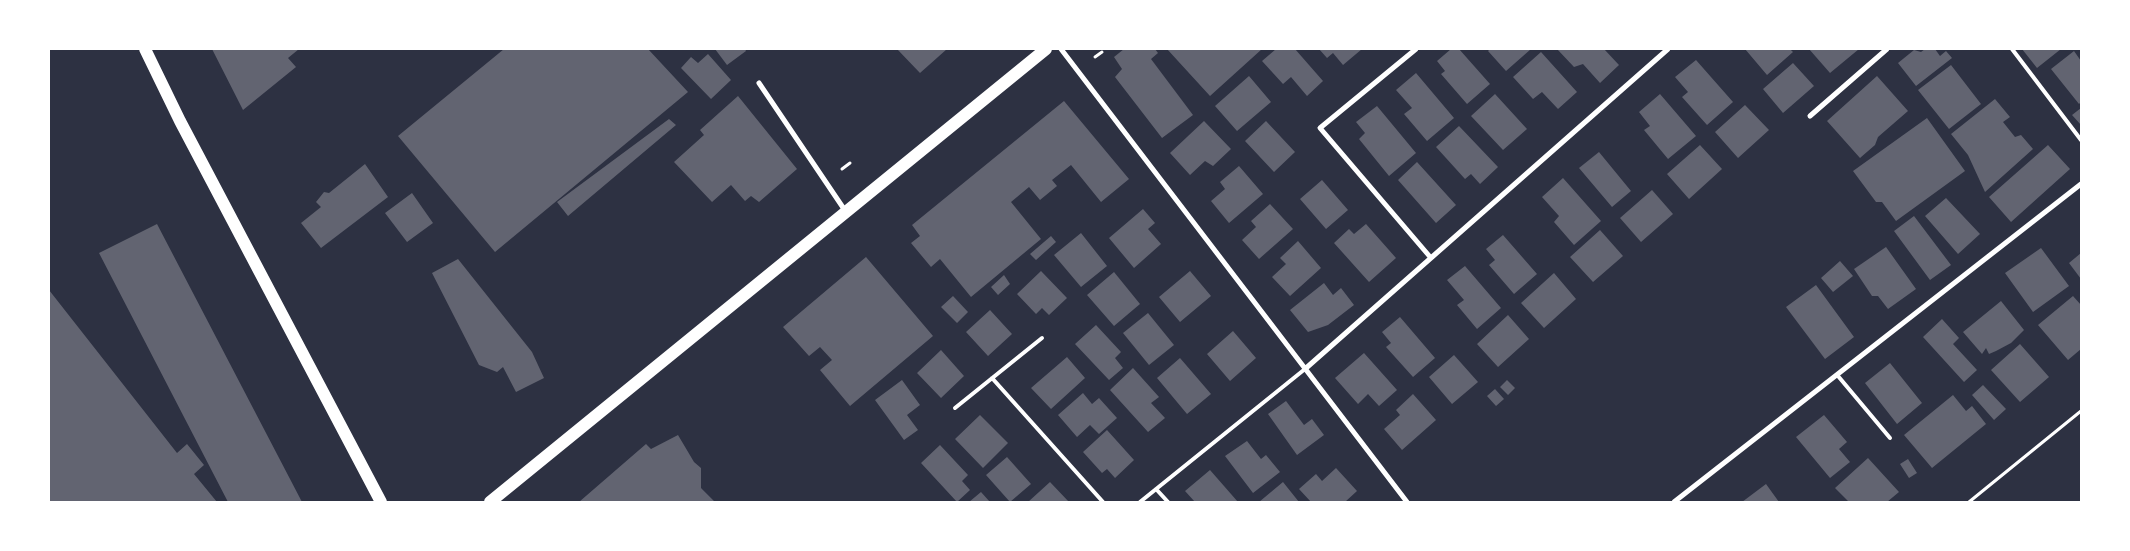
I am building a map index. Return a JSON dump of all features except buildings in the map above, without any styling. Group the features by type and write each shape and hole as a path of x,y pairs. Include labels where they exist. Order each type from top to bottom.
{"main road":[{"path":"145,49 180,121 380,502"},
{"path":"490,502 1046,49"}],"street":[{"path":"1061,49 1407,502"},
{"path":"1416,49 1320,128 1431,258"},
{"path":"1305,369 1668,49"},
{"path":"1810,116 1887,49"},
{"path":"758,83 846,213"},
{"path":"1674,502 1838,376 2081,184"}],"lane":[{"path":"2012,49 2081,140"},
{"path":"955,408 1042,338"},
{"path":"1140,502 1305,369"},
{"path":"1838,376 1890,438"},
{"path":"992,378 1103,502"},
{"path":"1156,489 1168,502"}],"path":[{"path":"1968,502 2081,411"}]}
